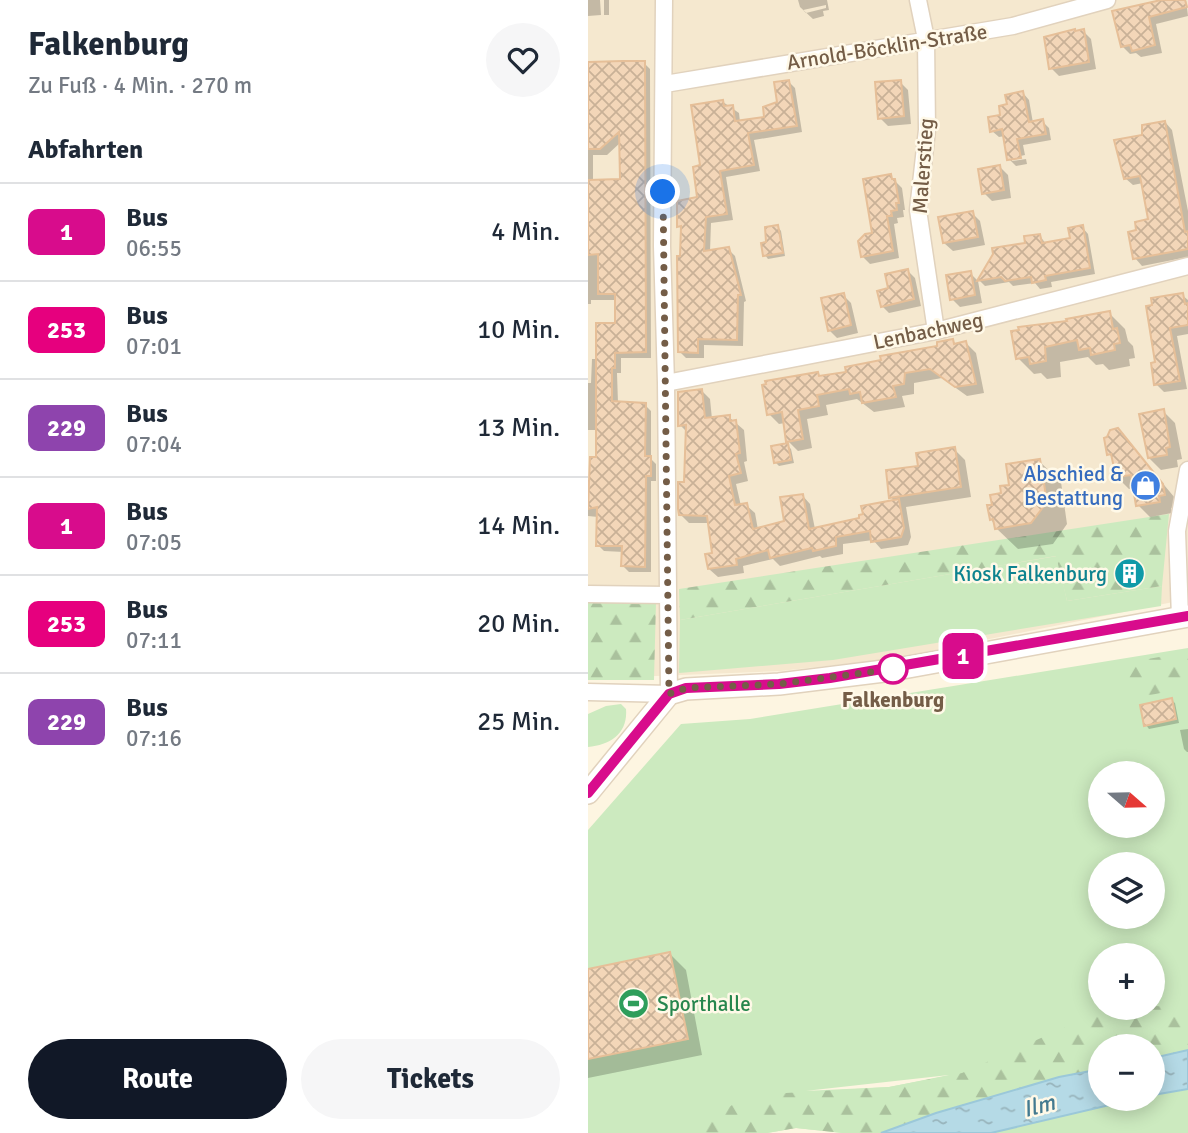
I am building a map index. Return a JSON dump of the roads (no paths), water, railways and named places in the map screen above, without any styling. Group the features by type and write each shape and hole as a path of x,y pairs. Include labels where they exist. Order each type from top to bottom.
{"street":[{"path":"588,793 669,694 662,246 664,0"},
{"name":"Malerstieg","path":"918,0 926,39 927,130 918,210 936,331"},
{"name":"Arnold-Böcklin-Straße","path":"665,84 1013,26 1107,0"},
{"name":"Lenbachweg","path":"666,383 936,331 1188,266"},
{"path":"588,692 669,694 686,688 779,684 892,670 1184,617 1177,531 1188,470"},
{"path":"588,594 667,595"}],"water":[{"path":"1188,1050 1188,1089 1165,1093 1165,1055"},
{"name":"Ilm","path":"1088,1071 1088,1110 991,1133 881,1133 936,1113 1059,1077"}],"place":[{"name":"Abschied & Bestattung","path":"1146,486"},
{"name":"Kiosk Falkenburg","path":"1130,574"},
{"name":"Falkenburg","path":"893,669"},
{"name":"Sporthalle","path":"634,1004"}]}
